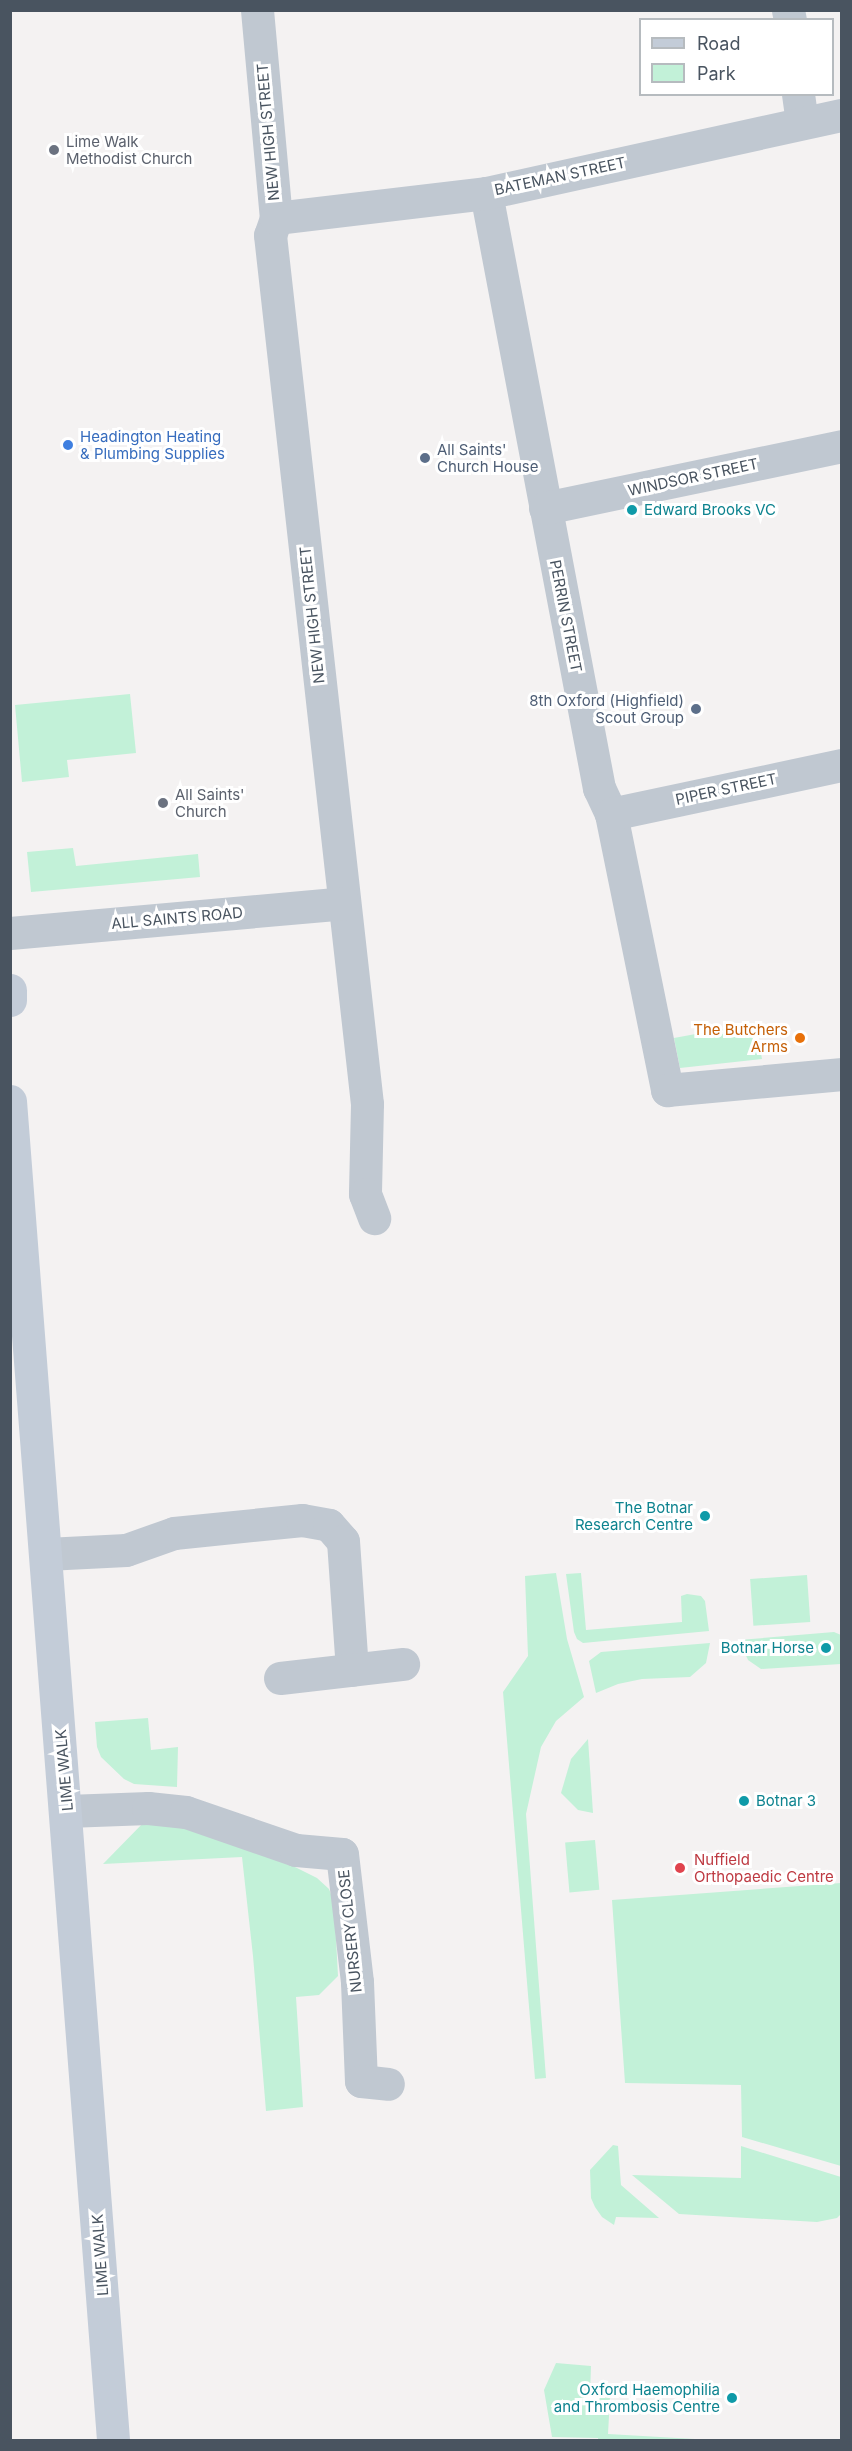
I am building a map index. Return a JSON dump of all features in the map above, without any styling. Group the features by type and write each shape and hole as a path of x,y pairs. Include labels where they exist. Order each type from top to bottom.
{"street":[{"name":"NEW HIGH STREET","path":"257,10 276,218 270,235 367,1104 365,1194 374,1218"},
{"name":"BATEMAN STREET","path":"276,218 486,192 800,109 842,115"},
{"name":"PERRIN STREET","path":"486,192 599,788 611,814 667,1090 842,1074"},
{"name":"WINDSOR STREET","path":"545,508 842,446"},
{"name":"PIPER STREET","path":"611,814 842,765"},
{"name":"ALL SAINTS ROAD","path":"10,933 344,903"},
{"path":"10,990 10,1000"},
{"name":"LIME WALK","path":"10,1101 67,1811 113,2440"},
{"path":"46,1554 126,1550 174,1533 221,1528 303,1520 329,1525 343,1541 352,1670"},
{"path":"280,1678 404,1664"},
{"name":"NURSERY CLOSE","path":"67,1811 148,1808 186,1812 296,1850 342,1854 357,1982 361,2081 388,2084"}],"green space":[{"path":"130,694 136,753 67,760 69,777 22,782 15,705"},
{"path":"73,848 76,866 198,854 200,877 31,892 27,852"},
{"path":"755,1023 762,1059 680,1068 674,1038"},
{"path":"556,1573 567,1639 584,1697 556,1721 541,1747 526,1814 546,2078 535,2079 503,1692 528,1656 525,1576"},
{"path":"581,1573 586,1630 682,1622 681,1596 687,1594 701,1596 705,1601 709,1631 583,1643 577,1639 574,1632 566,1574"},
{"path":"807,1575 810,1622 753,1626 750,1579"},
{"path":"834,1632 841,1635 841,1664 761,1669 748,1660 739,1640"},
{"path":"710,1643 706,1663 690,1677 642,1679 618,1684 596,1693 589,1661 601,1652"},
{"path":"148,1718 151,1750 178,1747 177,1787 134,1784 124,1779 101,1757 97,1747 95,1722"},
{"path":"588,1739 593,1813 578,1810 561,1793 571,1759"},
{"path":"146,1820 181,1823 291,1865 317,1878 329,1889 334,1902 338,1976 319,1995 296,1997 303,2107 266,2111 242,1857 103,1864"},
{"path":"595,1840 599,1890 569,1892 565,1843"},
{"path":"841,1883 841,2166 742,2137 741,2085 625,2083 612,1900"},
{"path":"613,2145 618,2146 621,2185 659,2218 616,2217 614,2225 602,2217 595,2207 591,2198 590,2170"},
{"path":"741,2146 841,2177 841,2214 837,2218 817,2222 679,2214 632,2175 741,2178"},
{"path":"556,2363 591,2366 590,2395 610,2398 608,2434 712,2440 598,2440 598,2438 552,2437 544,2390"}],"place":[{"name":"Lime Walk Methodist Church","path":"54,150"},
{"name":"Headington Heating & Plumbing Supplies","path":"68,445"},
{"name":"All Saints' Church House","path":"425,458"},
{"name":"Edward Brooks VC","path":"632,510"},
{"name":"8th Oxford (Highfield) Scout Group","path":"696,709"},
{"name":"All Saints' Church","path":"163,803"},
{"name":"The Butchers Arms","path":"800,1038"},
{"name":"The Botnar Research Centre","path":"705,1516"},
{"name":"Botnar Horse","path":"826,1648"},
{"name":"Botnar 3","path":"744,1801"},
{"name":"Nuffield Orthopaedic Centre","path":"680,1868"},
{"name":"Oxford Haemophilia and Thrombosis Centre","path":"732,2398"}]}
